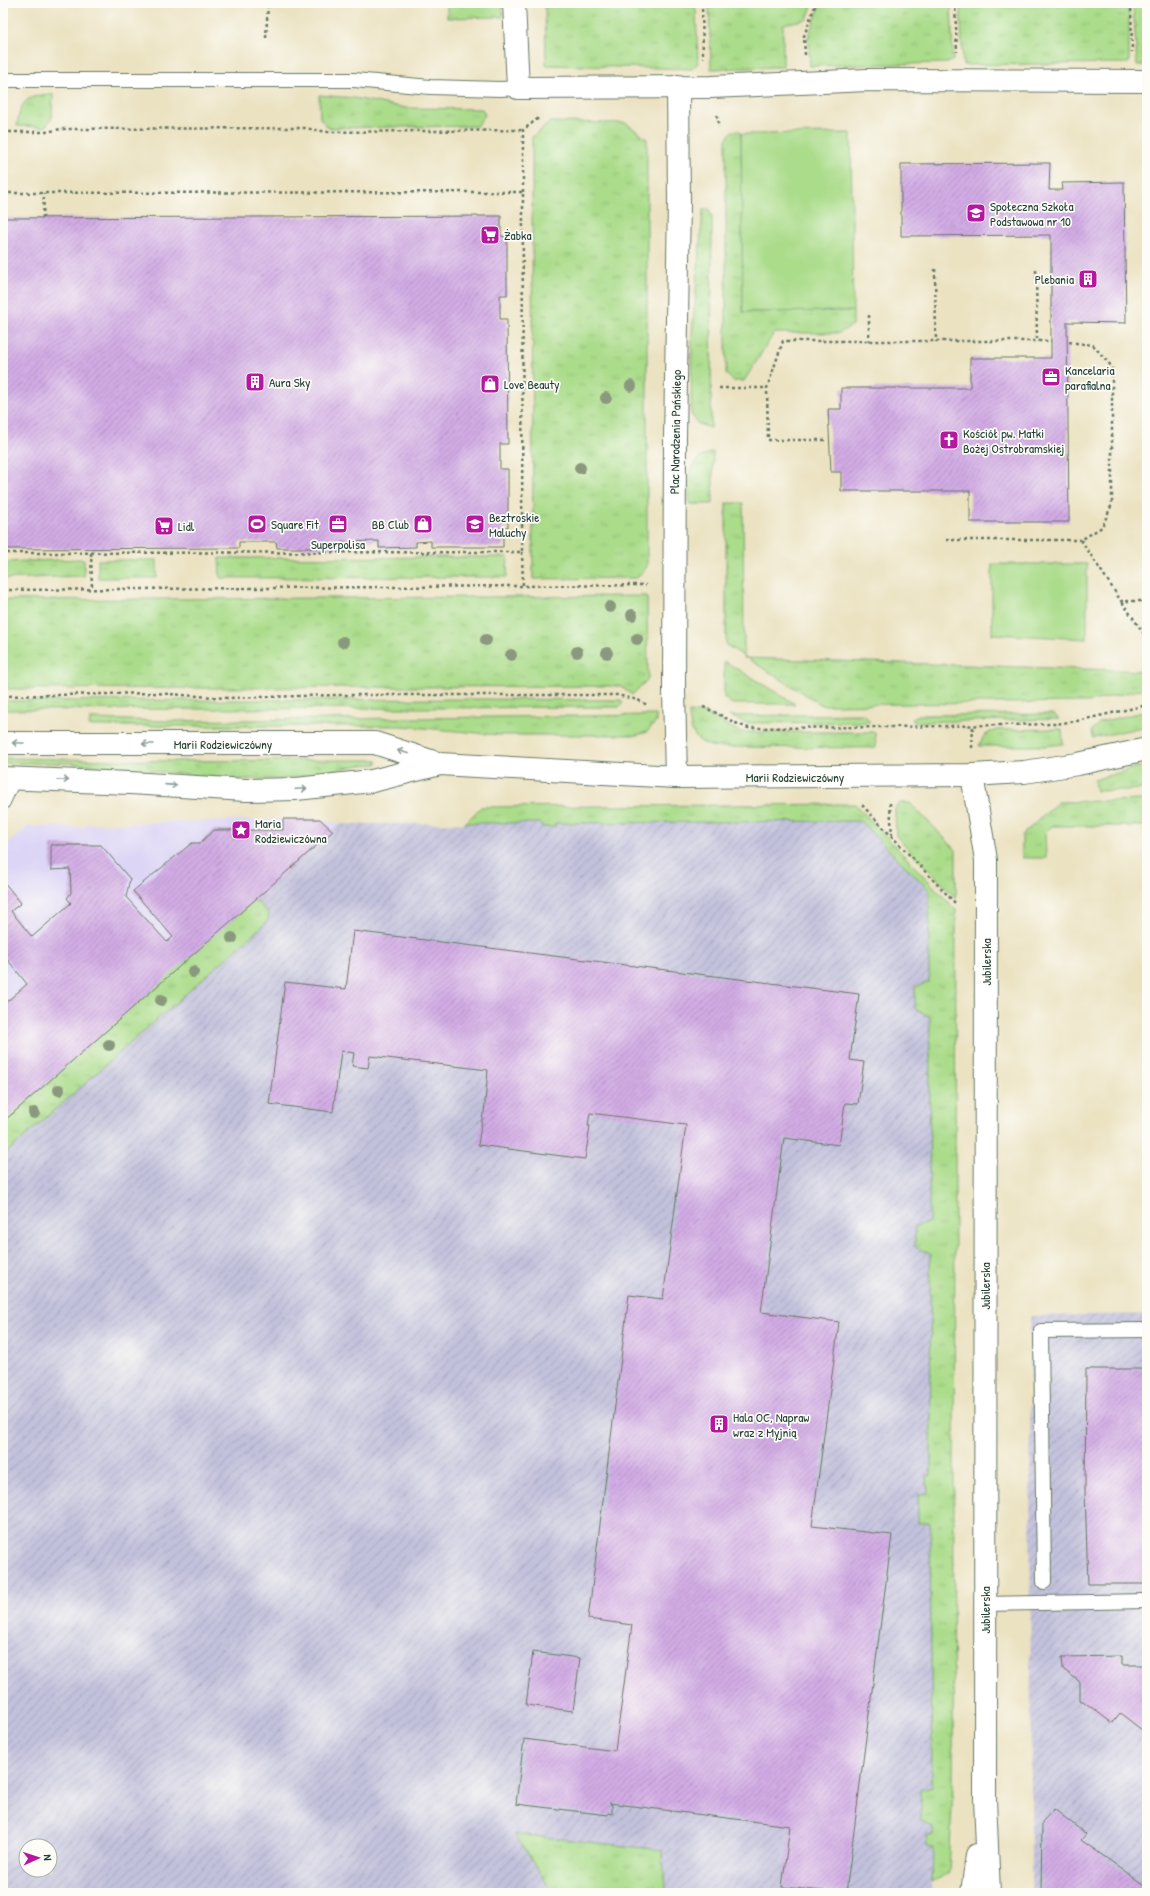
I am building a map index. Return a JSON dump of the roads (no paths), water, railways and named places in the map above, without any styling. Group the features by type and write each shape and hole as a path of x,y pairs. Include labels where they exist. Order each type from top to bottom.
{"street":[{"path":"514,3 518,88 711,87 867,80 1140,80"},
{"name":"Plac Narodzenia Pańskiego","path":"676,777 674,708 675,446 679,201 678,86"},
{"name":"Marii Rodziewiczówny","path":"3,743 375,743 440,764 676,777 972,775 1024,772 1078,764 1147,749"},
{"name":"Marii Rodziewiczówny","path":"8,778 130,782 246,790 296,789 372,781 440,764"},
{"name":"Jubilerska","path":"972,775 986,860 985,1798 989,1893"},
{"name":"Jubilerska","path":"972,1893 985,1798"}],"lane":[{"path":"4,80 354,80 430,87 500,89 518,88"},
{"path":"3,802 8,778"},
{"path":"1044,1582 1041,1331 1147,1330"},
{"path":"985,1604 1147,1601"}],"place":[{"name":"Społeczna Szkoła Podstawowa nr 10","path":"976,213"},
{"name":"Żabka","path":"490,235"},
{"name":"Plebania","path":"1088,279"},
{"name":"Kancelaria parafialna","path":"1051,377"},
{"name":"Aura Sky","path":"255,382"},
{"name":"Love Beauty","path":"490,384"},
{"name":"Kościół pw. Matki Bożej Ostrobramskiej","path":"949,440"},
{"name":"Square Fit","path":"257,524"},
{"name":"Superpolisa","path":"338,524"},
{"name":"BB Club","path":"423,524"},
{"name":"Beztroskie Maluchy","path":"475,524"},
{"name":"Lidl","path":"164,526"},
{"name":"Maria Rodziewiczówna","path":"241,830"},
{"name":"Hala OC, Napraw wraz z Myjnią","path":"719,1424"}]}
